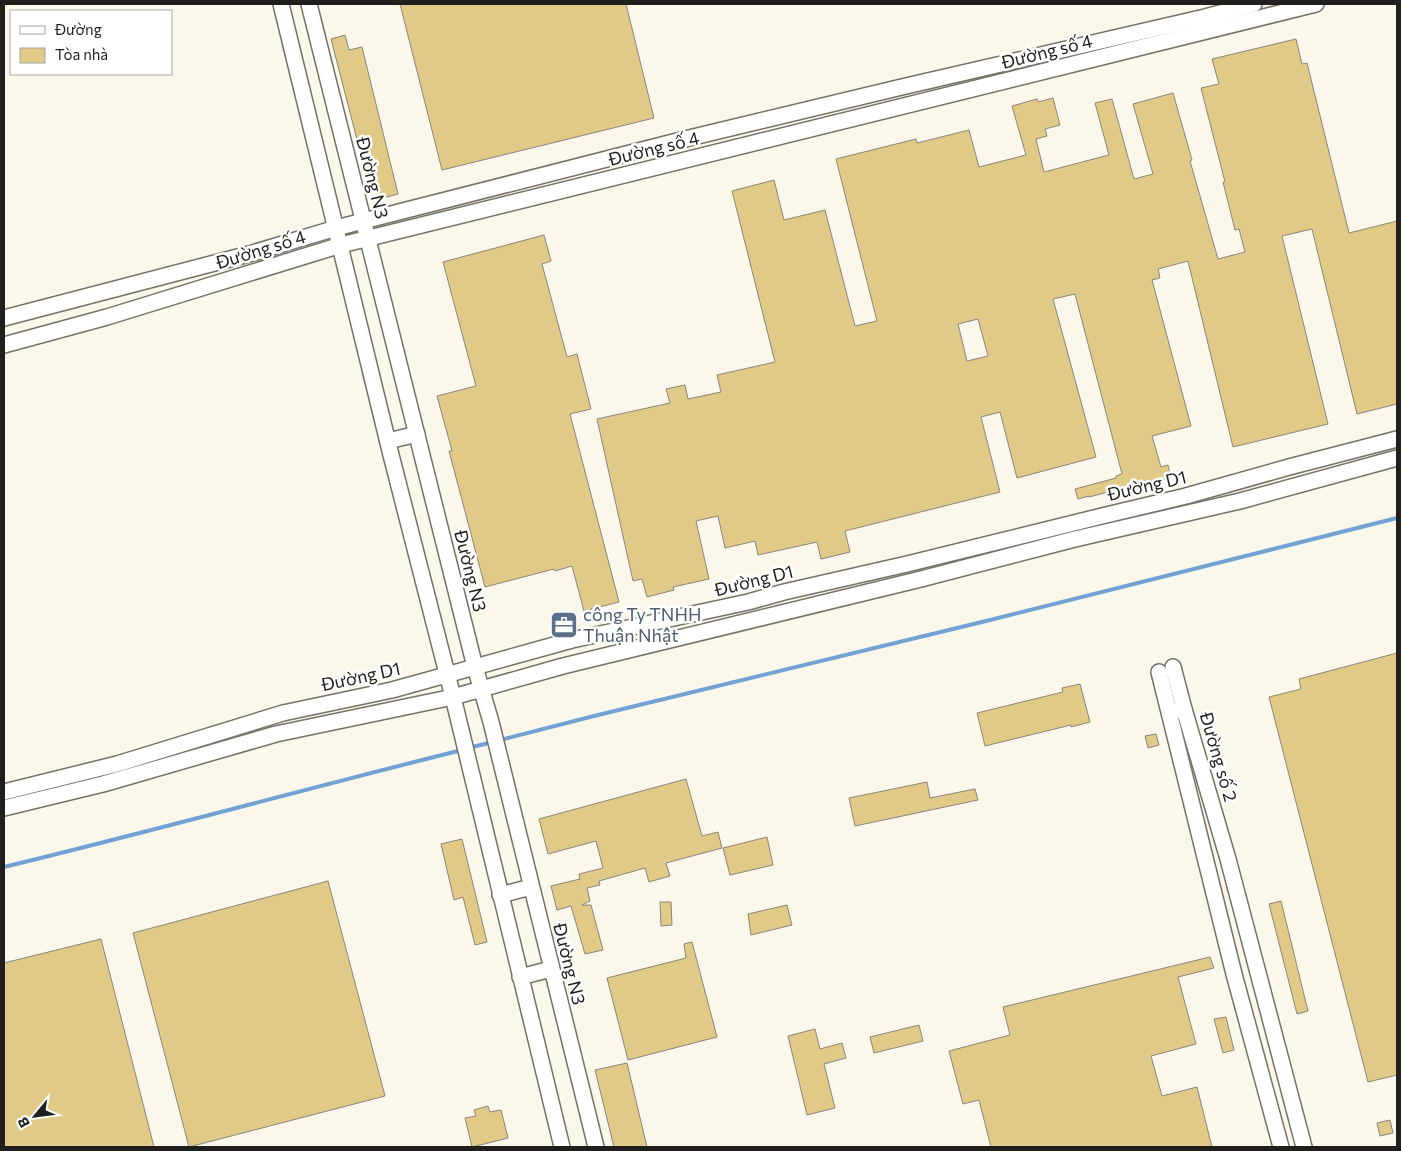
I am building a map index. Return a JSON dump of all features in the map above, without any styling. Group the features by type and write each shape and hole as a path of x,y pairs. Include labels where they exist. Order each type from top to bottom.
{"street":[{"path":"281,4 388,441 448,676 562,1147"},
{"name":"Đường N3","path":"309,4 475,666 491,722 596,1147"},
{"name":"Đường số 4","path":"4,318 249,254 336,228 685,138 1254,4"},
{"name":"Đường số 4","path":"4,345 107,317 341,246 1316,4"},
{"path":"293,53 320,46"},
{"path":"946,77 950,95"},
{"path":"799,112 803,131"},
{"path":"388,441 417,434"},
{"name":"Đường D1","path":"4,792 118,764 283,713 448,676 475,666 572,640 748,602 1186,496 1397,439"},
{"path":"1374,444 1378,463"},
{"name":"Đường D1","path":"4,808 103,784 276,734 453,697 563,666 753,621 1075,539 1240,500 1397,458"},
{"path":"748,602 753,621"},
{"path":"1166,669 1177,710"},
{"name":"Đường số 2","path":"1177,710 1234,974 1281,1147"},
{"name":"Đường số 2","path":"1177,710 1228,859 1304,1147"},
{"path":"500,896 531,887"},
{"path":"520,977 551,969"}],"building":[{"path":"400,4 626,4 654,118 442,170"},
{"path":"345,35 349,50 362,47 398,194 387,197 369,186 331,39"},
{"path":"1296,39 1302,64 1307,63 1349,233 1397,221 1397,404 1357,414 1312,229 1282,236 1328,424 1233,447 1188,261 1158,269 1160,278 1152,280 1191,426 1152,436 1161,467 1168,465 1171,478 1158,481 1158,479 1078,499 1075,489 1116,478 1116,476 1122,474 1075,294 1053,299 1096,457 1017,478 1000,412 981,417 1000,492 845,531 850,552 821,559 817,542 758,555 755,541 725,548 718,516 696,521 709,579 673,587 674,590 647,597 642,579 633,581 597,419 670,403 666,389 685,385 688,399 721,392 717,375 775,362 732,191 774,180 784,220 825,210 855,326 877,321 836,159 916,139 917,143 969,130 979,167 1026,155 1012,106 1037,99 1038,102 1053,98 1060,125 1045,129 1047,136 1036,139 1044,172 1109,155 1095,103 1112,99 1134,179 1153,174 1133,104 1173,93 1218,259 1245,252 1239,229 1235,230 1201,88 1219,84 1212,59","holes":["978,319 988,356 967,361 958,324"]},
{"path":"544,235 551,261 542,264 567,357 577,354 591,409 570,414 619,602 584,611 572,566 485,587 449,451 452,451 437,396 476,386 443,262"},
{"path":"1397,653 1397,1075 1368,1082 1269,697 1301,689 1299,679"},
{"path":"1080,684 1090,722 985,746 977,713 1063,692 1062,688"},
{"path":"1156,734 1159,745 1148,748 1145,736"},
{"path":"686,779 702,836 718,832 722,848 666,863 670,876 649,882 645,868 599,881 600,885 587,888 590,901 582,905 591,905 603,950 585,954 571,906 557,910 551,886 580,879 579,874 603,868 596,841 548,854 539,819"},
{"path":"927,782 930,798 975,789 978,800 855,826 849,798"},
{"path":"767,837 773,865 730,875 723,848"},
{"path":"462,839 487,942 475,945 463,897 454,900 441,844"},
{"path":"328,881 385,1096 189,1147 133,933"},
{"path":"1281,901 1308,1011 1297,1014 1269,904"},
{"path":"660,902 671,902 672,925 661,926"},
{"path":"787,905 792,925 751,935 748,914"},
{"path":"101,939 154,1147 4,1147 4,963"},
{"path":"692,942 717,1037 628,1060 607,978 686,958 684,944"},
{"path":"1210,957 1214,968 1178,977 1196,1044 1151,1056 1162,1096 1197,1087 1212,1147 991,1147 979,1100 963,1104 949,1051 1010,1035 1003,1007"},
{"path":"1226,1017 1234,1050 1223,1053 1214,1019"},
{"path":"919,1025 923,1041 874,1053 870,1037"},
{"path":"815,1029 820,1049 842,1043 846,1058 824,1064 835,1108 807,1115 788,1036"},
{"path":"627,1063 647,1147 614,1147 595,1070"},
{"path":"488,1106 490,1112 501,1110 508,1138 472,1147 465,1118 476,1116 474,1110"},
{"path":"1390,1120 1393,1133 1380,1136 1377,1123"}],"waterway":[{"path":"500,740 1397,518"},
{"path":"468,748 493,742"},
{"path":"4,867 462,750"}],"place":[{"name":"công Ty TNHH Thuận Nhật","path":"564,625"}]}
